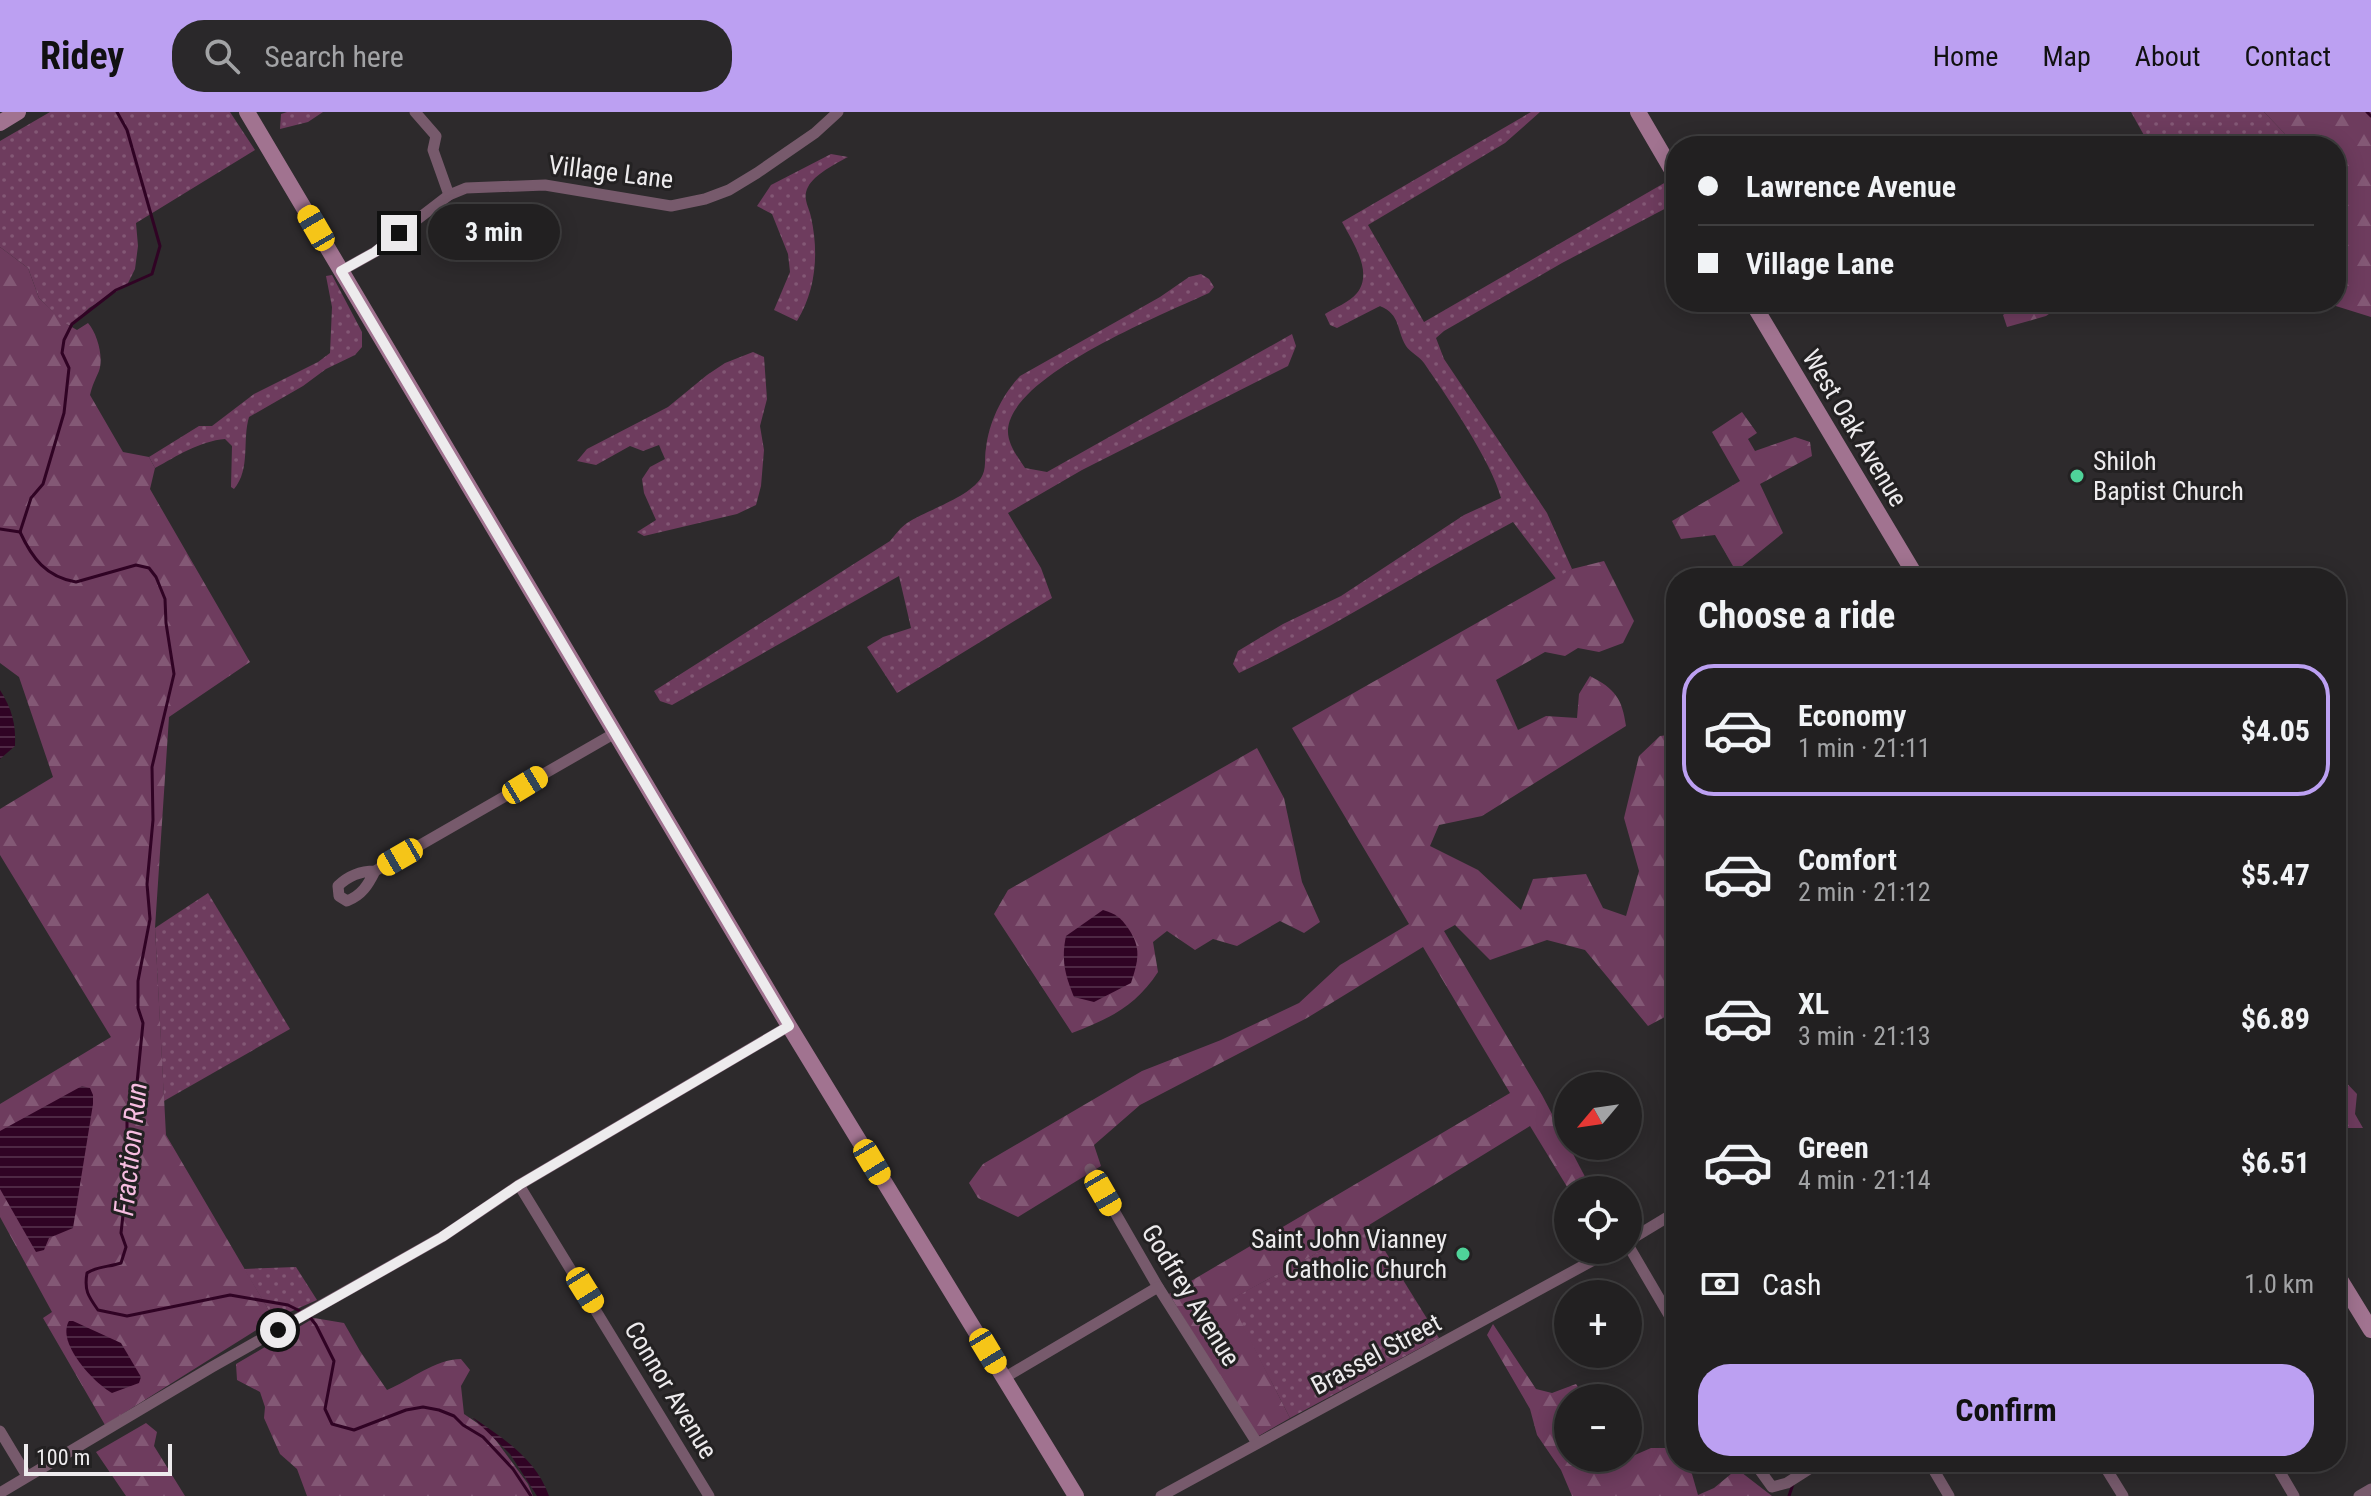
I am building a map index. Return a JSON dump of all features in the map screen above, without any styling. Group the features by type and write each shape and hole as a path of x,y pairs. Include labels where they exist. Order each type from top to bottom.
{"street":[{"path":"0,123 18,112"},
{"path":"247,112 789,1026 1076,1496"},
{"path":"415,112 436,136 433,150 449,195"},
{"name":"Village Lane","path":"341,271 375,252 449,195 466,188 545,185 671,206 729,190 789,152 838,112"},
{"path":"1638,112 1666,160"},
{"name":"West Oak Avenue","path":"1758,312 1911,568"},
{"path":"375,871 615,733"},
{"path":"0,1493 442,1237 519,1185 789,1026"},
{"name":"Godfrey Avenue","path":"1090,1169 1158,1287 1257,1443"},
{"name":"Connor Avenue","path":"519,1185 709,1496"},
{"path":"1642,1234 1666,1218"},
{"name":"Brassel Street","path":"1161,1496 1586,1264"},
{"path":"1640,1264 1666,1310"},
{"path":"1004,1378 1158,1287"},
{"path":"2346,1289 2371,1330"},
{"path":"0,1431 27,1476"},
{"path":"1761,1472 1772,1487 1787,1483 1804,1472"},
{"path":"1935,1472 1949,1496"},
{"path":"2108,1472 2123,1496"},
{"path":"2280,1472 2294,1496"},
{"path":"2359,1496 2371,1489"}],"green space":[{"path":"50,112 230,112 255,150 136,223 138,246 135,269 127,285 89,308 71,326 63,323 39,298 28,268 0,247 0,141"},
{"path":"323,112 308,122 280,129 281,114"},
{"path":"1531,112 1540,112 1505,143 1368,225 1424,322 1666,182 1666,208 1562,263 1436,338 1444,359 1547,513 1572,569 1557,580 1513,522 1239,673 1233,664 1238,651 1283,624 1341,596 1464,515 1501,498 1488,466 1467,429 1424,363 1406,346 1392,314 1380,306 1337,328 1330,325 1325,314 1350,299 1362,285 1360,257 1342,222"},
{"path":"2131,112 2264,112 2287,136 2144,136"},
{"path":"2264,112 2371,112 2371,317 2346,309 2346,136 2287,136"},
{"path":"831,154 848,157 820,174 806,191 815,258 812,284 797,321 774,310 790,272 788,254 772,214 757,206 771,185"},
{"path":"0,247 28,268 39,298 63,322 77,330 88,323 91,327 101,359 90,395 123,452 149,457 155,468 150,489 250,662 169,717 155,928 166,1135 274,1319 105,1425 43,1318 52,1312 0,1217 0,1104 111,1037 0,855 0,809 53,777 19,677 0,663"},
{"path":"1201,274 1214,287 1209,293 1127,331 1062,367 1016,408 1008,434 1025,468 1047,472 1292,334 1296,346 1288,366 1082,470 1008,513 1041,568 1052,598 897,693 867,647 883,637 911,628 899,576 672,705 660,701 654,691 890,541 907,523 957,498 975,485 984,471 985,452 997,409 1020,376 1160,297 1189,277"},
{"path":"332,275 362,332 362,347 355,355 326,369 249,417 243,473 234,489 231,487 232,446 225,439 198,446 155,468 149,457 199,426 212,426 254,394 330,353 332,307 326,276"},
{"path":"2007,312 2052,312 2007,327 2003,315"},
{"path":"753,352 764,357 767,399 760,426 764,450 756,505 737,514 644,536 637,532 656,520 644,493 642,479 650,467 665,459 659,445 643,451 630,446 596,465 577,461 587,449 668,407 725,363"},
{"path":"1742,412 1757,433 1748,439 1755,451 1795,437 1810,442 1812,456 1760,484 1783,533 1740,568 1734,568 1715,535 1681,539 1672,521 1740,481 1712,432"},
{"path":"1604,561 1634,621 1623,643 1599,652 1578,648 1565,656 1545,652 1496,680 1518,730 1546,716 1577,718 1579,694 1590,676 1616,695 1626,726 1482,816 1439,825 1430,846 1478,870 1521,910 1533,879 1586,874 1603,908 1626,916 1639,871 1624,818 1639,756 1660,736 1666,735 1666,1016 1648,1026 1585,950 1547,940 1490,960 1455,925 1444,931 1554,1118 1554,1160 1576,1160 1585,1176 1560,1176 1530,1126 1369,1225 1230,1300 1290,1418 1257,1437 1169,1294 1510,1093 1423,947 1307,1018 1140,1105 1094,1145 1101,1166 1018,1217 978,1198 969,1183 983,1164 1142,1071 1221,1040 1299,1003 1340,965 1409,924 1292,728 1572,569"},
{"path":"1257,748 1284,798 1302,882 1320,922 1304,933 1280,921 1237,946 1213,939 1195,950 1167,931 1153,942 1158,972 1150,984 1131,1003 1110,1017 1072,1033 994,914 1008,890"},
{"path":"208,893 290,1029 164,1101 155,928"},
{"path":"2346,1082 2357,1094 2355,1114 2363,1128 2346,1128"},
{"path":"1369,1225 1439,1338 1290,1418 1229,1300"},
{"path":"296,1267 317,1300 274,1319 244,1269"},
{"path":"314,1318 344,1323 387,1390 432,1366 461,1359 470,1370 461,1386 464,1414 489,1431 528,1484 533,1496 307,1496 297,1469 280,1454 264,1418 265,1407 260,1392 237,1380 236,1364"},
{"path":"1493,1324 1536,1389 1554,1392 1554,1460 1537,1435 1530,1409 1487,1335"},
{"path":"146,1423 157,1432 154,1446 185,1496 126,1496 96,1452"},
{"path":"1651,1448 1666,1448 1666,1472 1691,1472 1698,1495 1714,1488 1733,1472 1741,1472 1772,1496 1572,1496 1562,1472 1642,1472 1642,1452"}],"shaded area":[{"path":"0,690 12,717 15,746 0,759"},
{"path":"1103,910 1117,916 1128,928 1137,948 1137,961 1131,983 1094,1002 1074,997 1068,982 1064,953 1066,936"},
{"path":"82,1086 90,1088 93,1104 73,1228 49,1238 44,1250 36,1252 0,1189 0,1131"},
{"path":"69,1321 121,1343 141,1377 139,1383 112,1393 96,1381 72,1351 66,1330"},
{"path":"472,1417 507,1441 527,1460 549,1496 537,1496 510,1454"}],"waterway":[{"path":"20,532 31,498 43,484 64,413 69,368 62,353 64,340 72,324 116,290 152,274 160,246 127,130 117,112"},
{"path":"2367,112 2371,116"},
{"name":"Fraction Run","path":"0,529 20,532"},
{"name":"Fraction Run","path":"20,532 41,565 65,579 76,582 136,565 149,568 165,599 174,674 152,767 153,820 147,884 150,919 138,981 138,1008 143,1023 135,1103 127,1122 127,1178 121,1233 126,1247 121,1263 87,1273 88,1293 98,1310 127,1316 230,1295 288,1305 302,1312"},
{"name":"Fraction Run","path":"309,1316 334,1361 325,1409 332,1424 354,1430 406,1410 423,1407 439,1410 454,1416 483,1437 513,1469 531,1496"},
{"path":"1789,1496 1793,1484"}],"place":[{"name":"Shiloh Baptist Church","path":"2077,476"},
{"name":"Saint John Vianney Catholic Church","path":"1463,1254"}],"route":[{"path":"278,1330 442,1237 519,1185 789,1026 341,271 375,252 399,233"}]}
